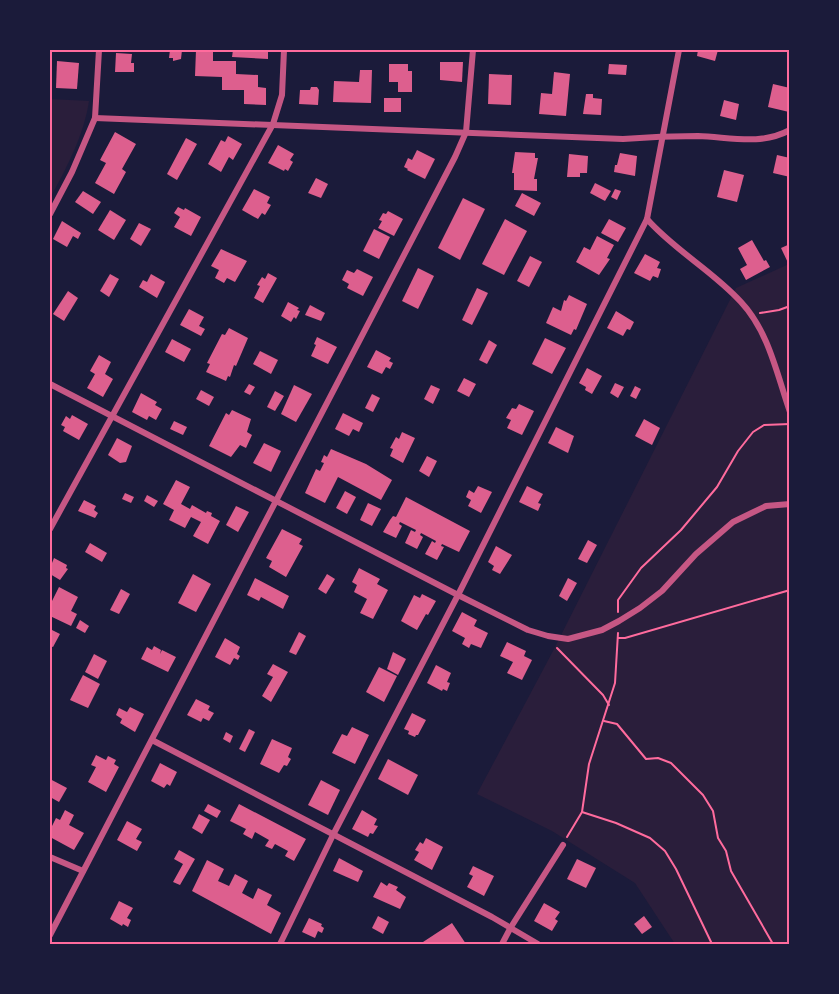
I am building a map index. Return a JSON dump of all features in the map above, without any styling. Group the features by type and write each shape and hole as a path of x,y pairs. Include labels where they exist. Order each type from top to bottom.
{"street":[{"path":"50,214 72,172 95,118 99,50"},
{"path":"50,529 273,124 282,95 284,50"},
{"path":"50,935 441,187 466,132 473,50"},
{"path":"280,945 333,835 458,595 647,219 679,50"},
{"path":"95,118 623,139 700,136 734,140 765,140 789,130"},
{"path":"647,219 659,233 717,279 742,303 759,327 776,369 789,412"},
{"path":"50,384 458,595 528,630 548,636 568,639 602,630 619,621 662,591 696,554 733,522 766,506 789,504"},
{"path":"152,740 510,927 538,945"},
{"path":"502,945 510,927 563,845"},
{"path":"50,857 83,871"}],"path":[{"path":"750,314 779,310 789,306"},
{"path":"563,845 582,812 589,764 615,683 618,600 641,568 681,530 717,487 738,451 753,432 764,425 789,424"},
{"path":"618,638 676,624 789,590"},
{"path":"548,636 558,650 603,695 609,705"},
{"path":"604,721 617,724 646,759 658,758 671,763 703,795 713,811 718,838 726,851 731,871 773,945"},
{"path":"582,812 616,823 650,838 665,851 712,945"}],"shaded area":[{"path":"50,99 89,101 79,139 50,198"},
{"path":"789,264 789,944 675,944 635,883 552,831 477,794 553,651 736,288"}],"building":[{"path":"170,50 182,50 181,59 173,61 173,58 169,58"},
{"path":"196,50 213,50 213,61 236,61 236,74 258,75 258,87 266,88 266,105 244,104 244,90 222,90 222,77 195,76"},
{"path":"233,50 268,50 268,59 232,57"},
{"path":"698,50 718,50 715,61 697,56"},
{"path":"116,53 132,54 131,63 134,63 134,72 115,72"},
{"path":"57,61 79,63 77,89 56,88"},
{"path":"440,62 463,62 462,82 440,80"},
{"path":"389,64 408,64 408,71 412,71 412,92 398,92 398,82 389,82"},
{"path":"609,64 627,65 626,75 608,74"},
{"path":"360,70 372,70 371,103 333,102 334,81 359,82"},
{"path":"554,72 570,74 566,116 539,114 541,93 552,94"},
{"path":"489,74 512,75 511,105 488,104"},
{"path":"773,84 790,88 789,112 768,107"},
{"path":"311,87 317,87 319,90 318,105 299,104 300,90 310,90"},
{"path":"586,94 593,94 593,98 602,99 601,115 583,114"},
{"path":"384,98 401,98 401,112 384,112"},
{"path":"724,100 739,104 736,120 720,116"},
{"path":"115,132 136,144 122,169 126,172 114,194 95,183 106,163 100,160"},
{"path":"228,136 242,144 233,160 229,157 221,172 208,164 221,140 225,142"},
{"path":"186,138 197,144 177,180 167,174"},
{"path":"278,145 294,154 288,171 268,163"},
{"path":"417,150 435,159 425,179 404,167 408,158 412,160"},
{"path":"515,152 535,153 535,158 538,158 534,179 537,179 537,191 514,190 514,173 512,173"},
{"path":"620,153 637,156 635,176 614,172"},
{"path":"569,154 588,156 587,173 580,173 580,177 567,177"},
{"path":"777,155 790,158 790,177 773,173"},
{"path":"724,170 744,175 737,202 717,197"},
{"path":"316,178 328,184 321,198 308,193"},
{"path":"595,183 611,191 605,201 590,193"},
{"path":"254,189 270,197 267,203 271,205 265,215 262,213 258,219 242,210"},
{"path":"615,189 621,191 617,200 611,197"},
{"path":"83,191 101,202 93,214 75,202"},
{"path":"522,193 541,203 534,216 515,206"},
{"path":"463,198 485,209 460,260 438,248"},
{"path":"178,207 184,210 185,208 201,217 191,236 174,227 180,217 174,213"},
{"path":"110,210 126,220 114,240 98,230"},
{"path":"388,211 403,219 394,236 378,228 383,213 386,214"},
{"path":"505,219 527,231 504,275 482,264"},
{"path":"609,219 626,228 618,242 601,233"},
{"path":"62,221 81,233 78,239 73,236 67,247 53,239"},
{"path":"139,223 151,229 141,246 130,239"},
{"path":"374,229 390,237 379,259 363,251"},
{"path":"597,236 614,245 607,258 610,259 599,275 576,262 584,247 590,250"},
{"path":"752,240 770,267 746,280 740,269 747,265 738,248"},
{"path":"790,244 790,267 781,248"},
{"path":"221,249 247,261 235,282 227,278 224,283 215,278 219,270 211,266"},
{"path":"645,254 660,262 657,268 661,269 658,278 653,276 650,281 634,273"},
{"path":"530,256 542,262 529,287 517,281"},
{"path":"418,268 434,276 418,309 402,301"},
{"path":"357,269 373,277 363,296 347,288 349,284 342,280 347,270 354,273"},
{"path":"268,273 277,278 263,303 254,298 260,286 257,285 262,277 265,279"},
{"path":"110,274 119,279 109,297 100,291"},
{"path":"151,274 165,282 157,298 139,287 143,280 147,282"},
{"path":"477,288 488,293 472,325 462,320"},
{"path":"68,291 78,298 64,321 53,314"},
{"path":"569,295 587,304 576,330 574,329 571,335 546,323 553,307 561,311 564,300 566,301"},
{"path":"288,302 300,311 296,319 294,317 291,322 281,316"},
{"path":"310,305 325,313 321,321 305,315"},
{"path":"189,309 204,317 199,326 205,329 201,336 180,325"},
{"path":"616,311 634,322 623,336 607,328"},
{"path":"229,328 248,338 236,366 234,365 226,381 206,372 210,364 207,363 222,334 225,335"},
{"path":"317,337 337,347 328,364 311,356"},
{"path":"545,338 566,348 552,374 532,364"},
{"path":"172,339 191,349 184,362 165,352"},
{"path":"489,340 497,345 487,364 479,360"},
{"path":"376,350 391,358 389,361 393,363 390,369 386,367 382,374 367,367"},
{"path":"260,351 278,360 271,374 253,364"},
{"path":"99,355 111,362 105,374 113,379 103,397 87,388 95,374 90,371"},
{"path":"587,368 602,376 592,394 579,383"},
{"path":"464,378 476,384 469,397 457,391"},
{"path":"615,383 624,387 618,398 610,393"},
{"path":"249,384 255,387 250,395 244,392"},
{"path":"294,385 312,394 296,422 281,414"},
{"path":"431,385 440,389 433,404 424,399"},
{"path":"635,386 641,389 636,399 630,396"},
{"path":"201,390 214,397 209,406 196,399"},
{"path":"275,391 284,396 275,411 267,407"},
{"path":"141,393 157,402 155,405 162,409 156,420 149,416 147,420 132,412"},
{"path":"372,394 380,398 373,412 365,408"},
{"path":"519,404 534,411 522,435 507,428 511,420 506,418 512,408 516,409"},
{"path":"232,410 251,419 247,432 252,435 246,448 240,445 231,457 209,446 226,413 229,415"},
{"path":"343,413 363,423 359,432 353,429 349,436 335,429"},
{"path":"72,415 88,424 79,440 63,431 65,427 61,425 66,416 70,419"},
{"path":"644,419 660,428 652,445 635,436"},
{"path":"174,421 187,427 183,435 170,429"},
{"path":"556,427 574,436 568,453 548,443"},
{"path":"402,432 415,438 403,463 390,456 393,449 390,448"},
{"path":"117,438 132,446 126,462 120,463 108,455"},
{"path":"264,443 281,451 271,472 253,463"},
{"path":"331,449 366,464 392,480 381,500 338,477 325,503 305,493 316,469 320,471 324,463 321,462 324,455 327,457"},
{"path":"427,456 437,461 429,477 419,471"},
{"path":"176,480 190,487 181,504 190,509 192,505 206,513 207,511 212,513 211,516 220,521 208,544 193,536 201,522 191,517 185,528 169,520 174,510 163,504"},
{"path":"478,486 492,492 481,513 468,506 471,500 466,497 469,490 474,493"},
{"path":"527,486 543,494 538,503 541,504 538,511 519,502"},
{"path":"345,491 356,497 347,514 336,508"},
{"path":"125,493 134,497 131,503 122,499"},
{"path":"147,495 158,501 154,507 144,501"},
{"path":"406,497 470,531 459,552 442,544 441,546 444,547 437,560 425,554 432,541 435,543 436,541 421,533 423,537 417,549 405,543 411,530 415,532 416,530 400,522 402,526 396,538 383,532 393,516 396,517"},
{"path":"84,500 96,506 94,510 98,513 95,518 78,511"},
{"path":"368,503 381,509 372,526 360,520"},
{"path":"236,506 249,512 238,532 226,525"},
{"path":"282,529 302,539 299,544 303,546 286,577 269,567 272,561 266,558"},
{"path":"588,540 597,545 587,563 578,559"},
{"path":"90,543 107,553 102,562 85,552"},
{"path":"496,546 512,555 500,574 492,570 494,566 488,562"},
{"path":"54,558 67,565 68,569 60,580 50,574"},
{"path":"359,568 380,579 377,584 388,590 373,619 360,613 367,599 354,592 357,585 352,582"},
{"path":"193,574 211,584 196,612 178,603"},
{"path":"327,574 335,579 326,594 318,589"},
{"path":"255,578 289,596 283,609 261,597 259,601 247,595"},
{"path":"568,578 577,583 567,601 559,596"},
{"path":"59,587 78,597 71,611 77,614 71,626 50,616 50,600 52,601"},
{"path":"121,589 130,594 119,614 110,610"},
{"path":"422,594 436,601 417,630 401,621 414,595 420,598"},
{"path":"462,612 477,620 474,626 488,633 481,648 471,644 469,648 462,644 465,638 452,631"},
{"path":"80,620 89,626 85,633 76,628"},
{"path":"50,629 60,634 53,647 50,646"},
{"path":"299,632 306,636 296,655 289,652"},
{"path":"225,638 240,647 237,654 240,656 238,660 234,658 230,665 215,657"},
{"path":"507,642 526,651 524,656 532,660 522,680 507,673 513,662 500,656"},
{"path":"154,646 161,650 160,654 162,650 176,657 168,672 141,659 147,647 152,650"},
{"path":"393,652 406,659 398,675 387,669"},
{"path":"94,654 107,661 98,679 85,672"},
{"path":"273,664 288,672 271,702 262,696 273,677 267,674"},
{"path":"436,665 451,673 447,682 450,683 447,691 443,689 442,691 427,683"},
{"path":"379,667 397,676 384,702 366,692"},
{"path":"83,675 100,684 88,708 70,700"},
{"path":"196,699 210,706 208,710 214,713 209,721 203,718 201,722 187,715"},
{"path":"130,707 144,714 135,732 120,723 122,719 116,715 119,708 127,712"},
{"path":"412,713 426,720 415,737 404,729"},
{"path":"352,727 369,735 355,764 332,753 342,734 347,736"},
{"path":"249,729 255,732 245,752 239,749"},
{"path":"226,732 233,736 230,743 223,739"},
{"path":"272,739 292,748 288,757 291,759 279,773 260,764"},
{"path":"96,755 106,760 108,756 116,760 114,764 119,767 106,792 88,782 96,767 91,765"},
{"path":"388,759 418,775 408,795 378,779"},
{"path":"160,763 177,772 170,786 167,784 164,788 151,781"},
{"path":"50,779 67,788 59,802 50,797"},
{"path":"321,780 340,790 328,815 308,805"},
{"path":"208,804 221,811 217,818 204,811"},
{"path":"239,804 306,839 294,861 285,856 288,851 275,844 272,849 265,846 269,840 255,832 252,839 243,834 246,829 230,821"},
{"path":"65,810 74,815 69,825 84,833 74,850 50,837 50,830 56,818 60,820"},
{"path":"362,810 377,819 374,825 378,826 368,837 352,829"},
{"path":"199,814 210,820 202,834 192,828"},
{"path":"127,821 142,829 136,839 142,842 137,851 117,840"},
{"path":"426,838 443,847 432,870 414,860 419,852 415,850 420,842 423,844"},
{"path":"179,850 195,859 180,885 173,882 183,864 174,859"},
{"path":"339,858 363,871 358,882 333,871"},
{"path":"577,859 596,868 586,888 567,879"},
{"path":"207,860 224,869 218,881 229,886 235,874 248,881 242,893 253,899 258,888 272,895 267,905 281,913 271,934 192,891"},
{"path":"473,866 494,876 484,896 467,887 473,876 469,874"},
{"path":"381,882 387,886 389,883 398,887 396,890 406,897 400,909 373,897"},
{"path":"119,901 133,908 127,918 131,920 128,927 110,919"},
{"path":"544,903 560,912 555,919 558,921 552,931 534,921"},
{"path":"378,916 389,922 383,934 372,928"},
{"path":"644,916 652,927 642,934 634,924"},
{"path":"309,918 322,924 324,928 322,933 318,931 315,938 302,932"},
{"path":"452,923 466,944 424,944 423,942"}]}
